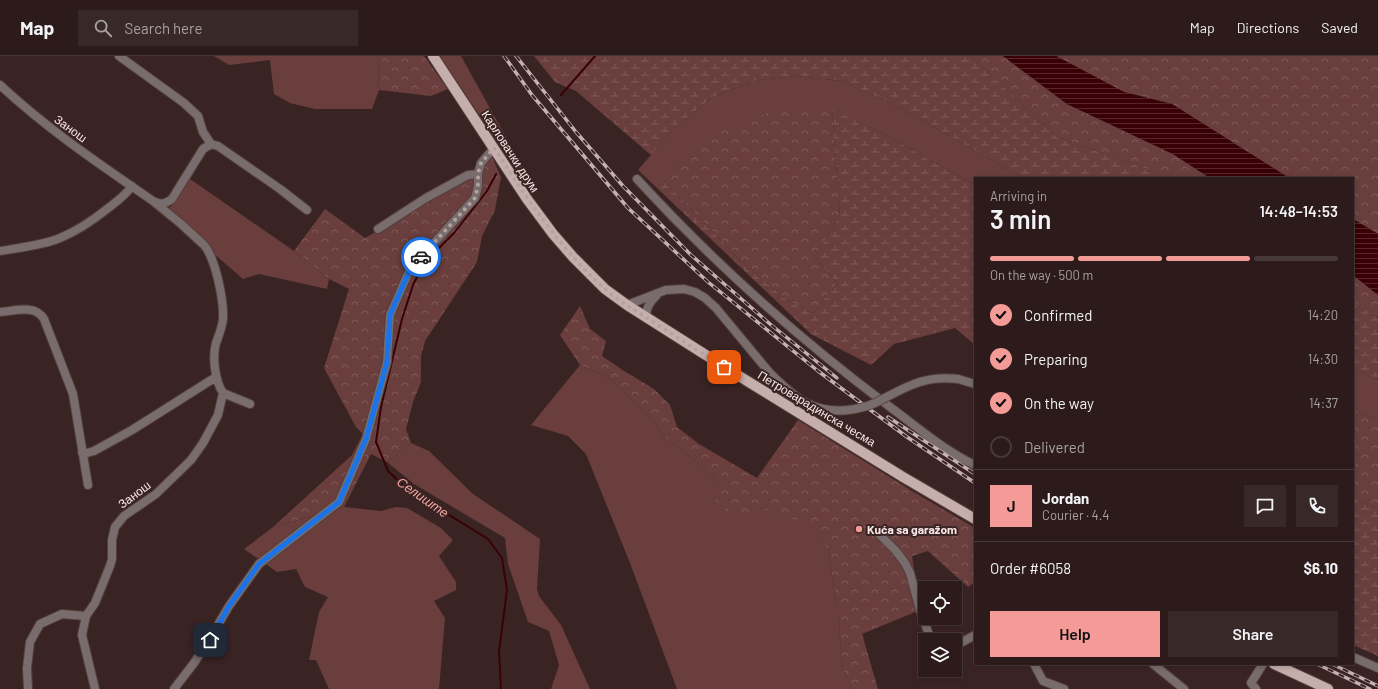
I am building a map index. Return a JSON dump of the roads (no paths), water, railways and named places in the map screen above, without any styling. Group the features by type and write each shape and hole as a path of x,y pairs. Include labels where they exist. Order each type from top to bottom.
{"main road":[{"name":"Карловачки друм","path":"433,56 530,204 573,257"},
{"name":"Петроварадинска чесма","path":"573,257 604,289 646,318 903,477 974,518"},
{"path":"1276,665 1328,689"}],"street":[{"path":"119,56 184,103 198,116 203,132 211,144"},
{"name":"Занош","path":"0,85 34,116 153,201 204,245 207,248 212,260 221,293 223,320 216,344 215,355 216,377 219,387 223,393 218,415 203,443 191,460 156,494 124,516 115,527 112,540 112,559 110,566 95,603 86,616 82,635 95,689"},
{"path":"153,201 160,204 167,203 172,199 203,149 211,144 215,144 280,189 307,210"},
{"path":"174,689 210,640 229,606 259,564 339,502 366,439 387,362 390,315 410,269 475,198 481,163 494,148"},
{"path":"378,229 426,198 468,175 478,174"},
{"path":"637,179 670,214 734,276 780,320 813,348 933,439 966,461 974,464"},
{"path":"0,251 58,239 90,222 120,200 132,186"},
{"path":"627,305 660,292 670,290 684,289 695,292 705,298 716,308 769,372 785,388 812,406 826,410 840,411 873,404 923,380 958,378 974,384"},
{"path":"646,318 648,305 660,292"},
{"path":"0,312 35,310 43,317 73,394 88,485"},
{"path":"82,452 87,453 94,451 132,430 216,377"},
{"path":"223,393 250,404"},
{"path":"878,532 896,551 910,573 920,610 928,633"},
{"path":"28,689 27,668 30,642 40,624 62,614 86,616"},
{"path":"962,642 974,636"},
{"path":"1354,657 1378,668"},
{"path":"1035,665 1043,681 1064,689"},
{"path":"1154,665 1180,688"},
{"path":"1244,689 1253,686 1263,665"}],"waterway":[{"name":"Селиште","path":"561,95 595,56"},
{"name":"Селиште","path":"496,174 487,191 454,233 424,263 413,285 402,319 381,407 376,442 388,471 407,489 488,539 502,558 507,590 499,651 501,689"}],"railway":[{"path":"504,56 532,95 628,208 708,282 818,371 907,437 974,482"},
{"path":"516,56 576,132 623,186 691,255 770,324 837,378"},
{"path":"888,417 974,473"},
{"path":"1319,665 1370,689"},
{"path":"1334,665 1378,686"}],"place":[{"name":"Kuća sa garažom","path":"859,529"}]}
